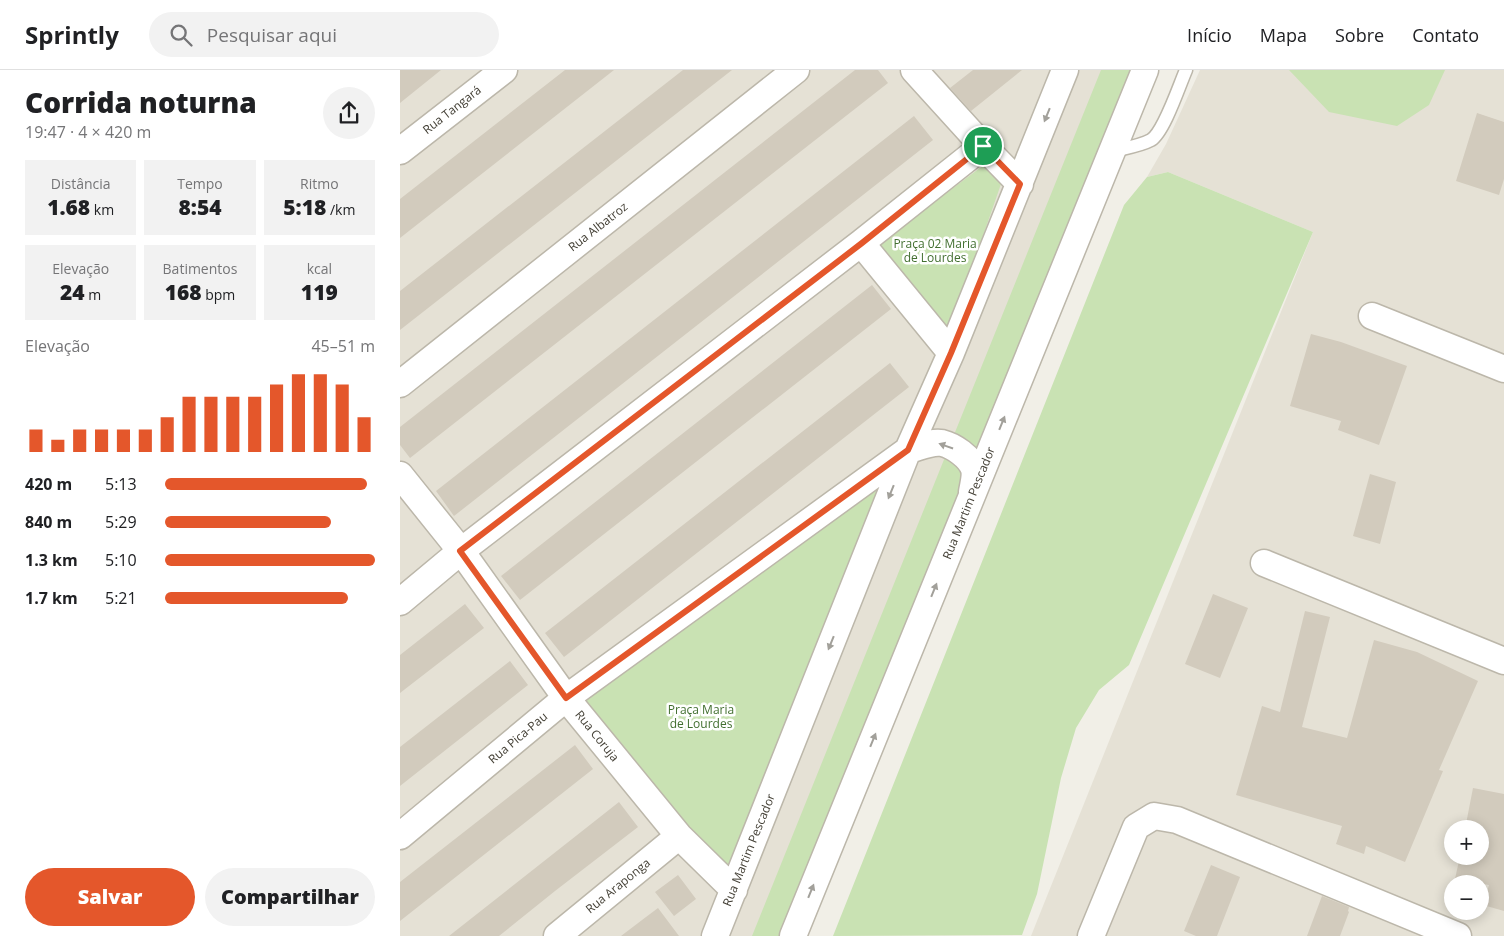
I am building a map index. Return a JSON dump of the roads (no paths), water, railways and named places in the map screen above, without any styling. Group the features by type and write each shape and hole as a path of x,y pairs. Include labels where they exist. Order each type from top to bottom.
{"street":[{"name":"Rua Tangará","path":"400,150 504,70"},
{"name":"Rua Albatroz","path":"400,384 796,70"},
{"path":"914,70 1020,184"},
{"name":"Rua Martim Pescador","path":"715,936 908,450 951,353 1065,70"},
{"name":"Rua Martim Pescador","path":"793,936 1145,70"},
{"path":"400,602 460,551 862,243 983,146"},
{"path":"862,243 951,353"},
{"path":"1372,316 1504,369"},
{"path":"908,450 941,443 961,453 970,460 975,471 972,497"},
{"name":"Rua Pica-Pau","path":"400,836 566,698 908,450"},
{"name":"Rua Coruja","path":"400,475 460,551 566,698 679,836 734,890"},
{"path":"1264,563 1504,661"},
{"path":"1091,936 1136,827 1154,816 1177,820 1458,936"},
{"name":"Rua Araponga","path":"557,936 679,836"}],"lane":[{"path":"1113,150 1132,147 1152,139 1161,130 1186,70"}],"park label":[{"name":"Praça 02 Maria de Lourdes","path":"935,251"},
{"name":"Praça Maria de Lourdes","path":"701,717"}]}
